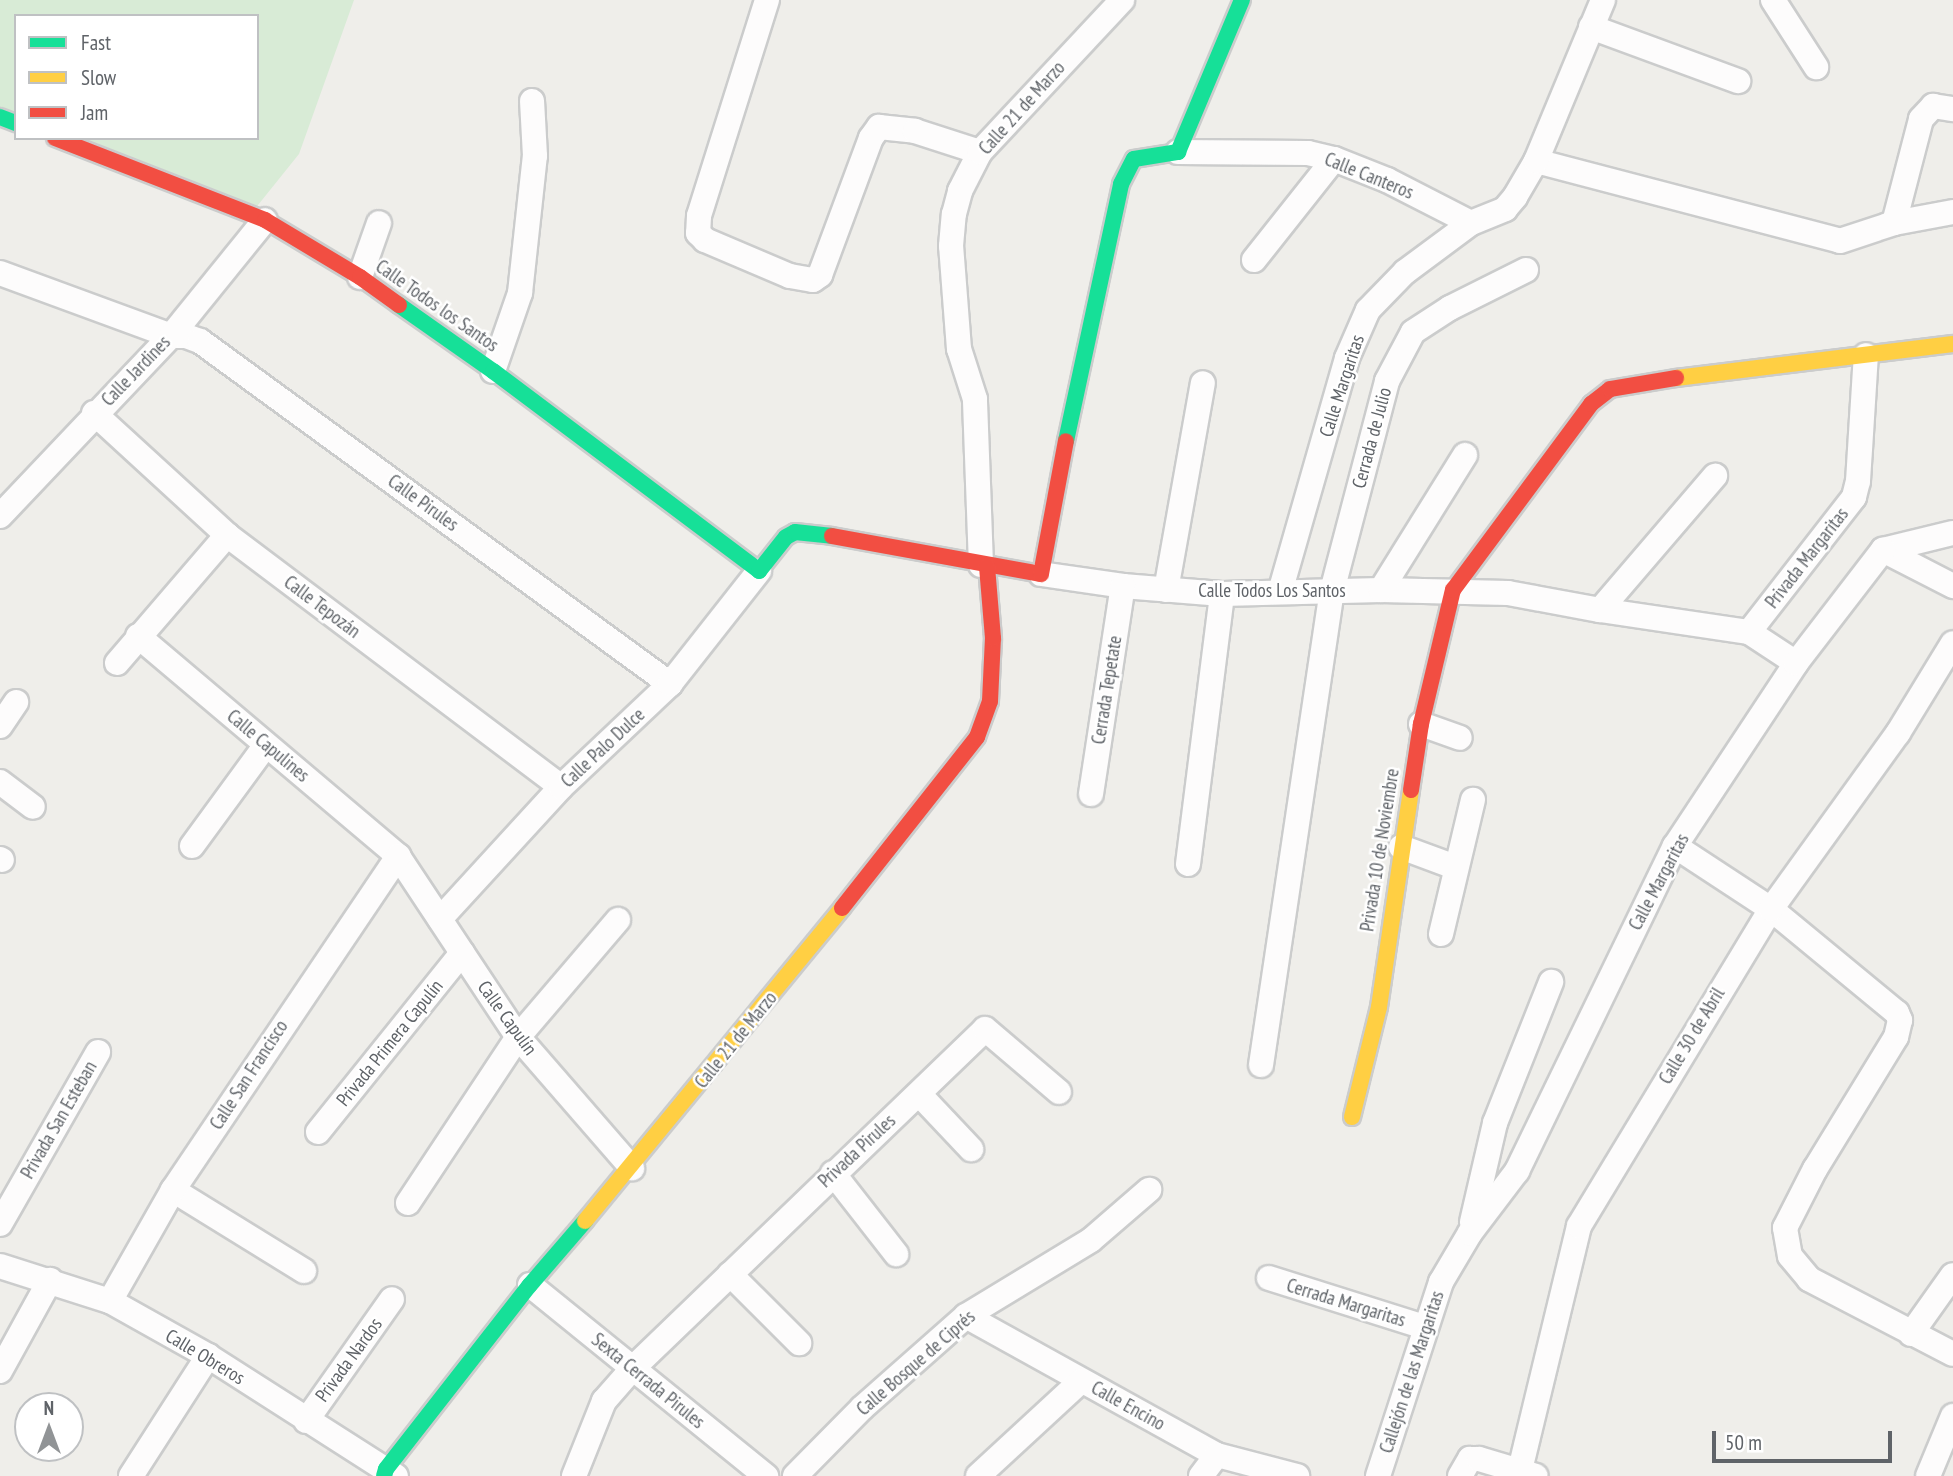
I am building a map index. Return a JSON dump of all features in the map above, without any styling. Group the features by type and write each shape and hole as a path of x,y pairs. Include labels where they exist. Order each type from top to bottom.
{"street":[{"path":"767,0 697,225 705,240 790,276 813,280 820,275 871,138 879,127 915,131 980,152"},
{"name":"Calle 21 de Marzo","path":"389,1474 530,1285 632,1168 952,772 977,737 990,701 993,638 984,565 975,398 959,349 951,246 960,191 980,152 1122,0"},
{"path":"1178,152 1242,0"},
{"name":"Calle Margaritas","path":"1280,592 1347,359 1368,310 1405,272 1471,223 1505,209 1536,162 1603,0"},
{"path":"1773,0 1816,67"},
{"path":"1591,27 1738,81"},
{"path":"493,370 520,293 535,156 533,101"},
{"path":"1894,223 1920,119 1933,106 1942,105 1953,110"},
{"name":"Calle Todos los Santos","path":"60,140 265,220 360,277 493,370 759,571"},
{"name":"Calle Canteros","path":"1041,573 1073,401 1121,184 1134,159 1178,152 1308,153 1334,159 1387,180 1471,223"},
{"path":"1254,260 1334,159"},
{"path":"1536,162 1840,241 1894,223 1953,212"},
{"name":"Calle Jardines","path":"0,516 94,413 171,336 265,220"},
{"path":"360,277 379,223"},
{"name":"Cerrada de Julio","path":"1261,1065 1332,591 1387,380 1413,332 1450,308 1527,270"},
{"name":"Calle Pirules","path":"0,273 171,336 186,336 200,341 670,684"},
{"path":"1453,590 1591,404 1610,389 1634,383 1953,344"},
{"name":"Privada Margaritas","path":"1749,632 1854,497 1866,355"},
{"path":"1166,590 1203,383"},
{"name":"Calle Tepozán","path":"94,413 227,535 561,787"},
{"path":"1381,590 1465,455"},
{"path":"1600,610 1715,476"},
{"name":"Calle Todos Los Santos","path":"759,571 786,537 795,531 807,531 984,565 1166,590 1222,594 1381,590 1508,593 1749,632 1796,663"},
{"path":"1882,550 1953,533"},
{"path":"117,663 227,535"},
{"path":"1882,550 1953,586"},
{"name":"Calle Margaritas","path":"1470,1233 1517,1171 1675,846 1796,663 1882,550"},
{"name":"Calle Palo Dulce","path":"440,919 561,787 670,684 759,571"},
{"name":"Cerrada Tepetate","path":"1091,794 1123,586"},
{"name":"Privada 10 de Noviembre","path":"1352,1117 1379,1007 1421,724 1453,590"},
{"path":"1188,863 1222,594"},
{"name":"Calle Capulines","path":"138,636 398,856"},
{"name":"Calle 30 de Abril","path":"1528,1473 1579,1226 1771,909 1898,733 1953,643"},
{"path":"0,726 16,702"},
{"path":"1421,724 1460,738"},
{"path":"192,846 266,745"},
{"path":"0,782 33,807"},
{"path":"1441,934 1473,800"},
{"path":"1675,846 1771,909 1891,1007 1900,1020 1896,1037 1815,1169 1785,1228 1790,1256 1809,1279 1911,1335 1953,1354"},
{"path":"1401,847 1455,867"},
{"name":"Calle Capulín","path":"398,856 518,1037 632,1168"},
{"name":"Calle San Francisco","path":"110,1301 173,1189 398,856"},
{"path":"408,1203 518,1037 618,920"},
{"name":"Privada Primera Capulín","path":"318,1132 462,953"},
{"path":"1470,1233 1495,1123 1551,982"},
{"name":"Privada Pirules","path":"632,1368 985,1029 1059,1092"},
{"name":"Privada San Esteban","path":"0,1224 98,1052"},
{"path":"919,1094 971,1149"},
{"path":"833,1174 897,1254"},
{"path":"173,1189 304,1271"},
{"name":"Calle Bosque de Ciprés","path":"795,1476 862,1408 966,1317 1091,1240 1149,1189"},
{"name":"Callejón de las Margaritas","path":"1378,1476 1424,1327 1441,1282 1470,1233"},
{"name":"Calle Obreros","path":"0,1266 110,1301 208,1356 389,1474"},
{"path":"730,1274 799,1343"},
{"path":"1911,1335 1953,1275"},
{"name":"Cerrada Margaritas","path":"1269,1278 1424,1327"},
{"path":"0,1371 50,1280"},
{"name":"Sexta Cerrada Pirules","path":"530,1285 766,1476"},
{"name":"Privada Nardos","path":"306,1421 392,1299"},
{"name":"Calle Encino","path":"966,1317 1217,1455 1297,1476"},
{"path":"131,1476 208,1356"},
{"path":"575,1476 604,1401 632,1368"},
{"path":"978,1476 1081,1381"},
{"path":"1928,1476 1953,1416"},
{"path":"1201,1476 1217,1455"},
{"path":"1460,1476 1470,1460 1528,1473"}],"green space":[{"path":"0,0 354,0 299,154 254,210 75,140 259,140 259,14 14,14 14,116 0,111"}],"traffic: fast":[{"path":"1066,441 1121,184 1134,159 1178,152 1242,0"},
{"path":"0,117 14,122"},
{"path":"399,305 493,371 759,571 786,537 795,532 832,536"},
{"path":"384,1476 386,1469 530,1285 585,1221"}],"traffic: slow":[{"path":"1676,378 1953,344"},
{"path":"1352,1117 1379,1007 1411,790"},
{"path":"585,1221 842,908"}],"traffic: jam":[{"path":"60,140 265,220 360,277 399,305"},
{"path":"1411,790 1421,724 1453,590 1591,404 1610,389 1676,378"},
{"path":"832,536 1041,574 1066,441"},
{"path":"842,908 977,737 990,701 993,638 987,566"}]}
